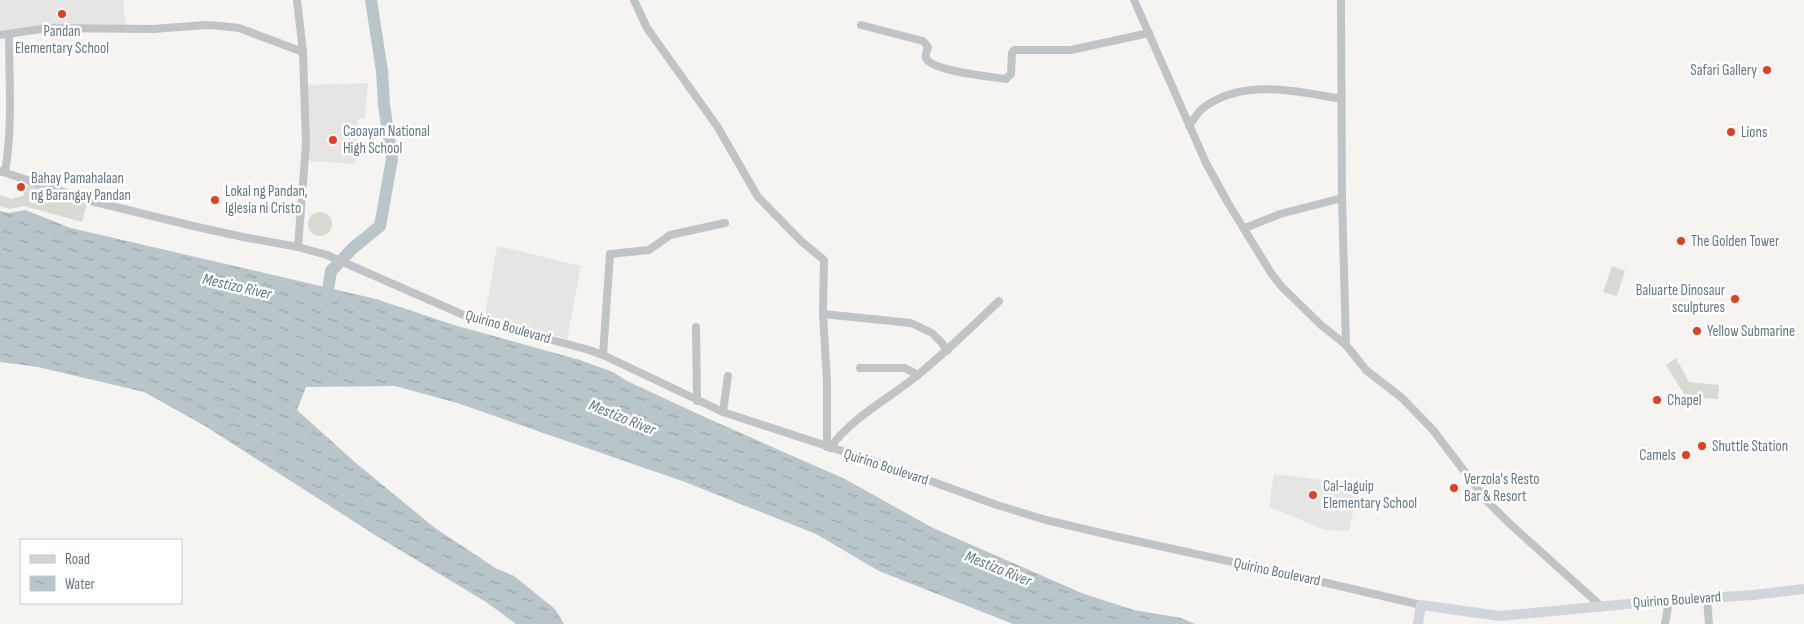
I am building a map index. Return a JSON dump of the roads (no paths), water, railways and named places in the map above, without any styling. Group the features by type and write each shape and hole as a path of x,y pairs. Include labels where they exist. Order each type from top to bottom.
{"main road":[{"name":"Quirino Boulevard","path":"1421,605 1500,616 1804,589"},
{"path":"1418,624 1421,605"}],"street":[{"path":"297,0 303,52 306,157 298,247"},
{"path":"634,0 647,28 717,126 758,196 801,241 824,260 823,314 829,448"},
{"path":"1134,0 1206,163 1271,273 1282,287 1321,325 1346,345 1366,370 1402,398 1433,430 1487,501 1602,607"},
{"path":"1341,0 1342,198 1346,345"},
{"path":"0,35 43,28 153,29 214,25 240,28 303,52"},
{"path":"861,25 923,40 928,47 927,60 937,66 971,74 1006,79 1010,74 1014,50 1072,50 1148,33"},
{"path":"3,172 9,152 10,130 9,34"},
{"path":"1189,126 1204,107 1225,96 1254,90 1291,91 1341,99"},
{"name":"Quirino Boulevard","path":"3,172 91,201 327,255 490,324 602,355 723,412 1046,520 1421,605"},
{"path":"1245,228 1289,212 1342,198"},
{"path":"602,355 610,254 649,250 670,236 725,223"},
{"path":"829,448 850,425 947,351 999,301"},
{"path":"823,314 911,323 932,333 942,342 947,351"},
{"path":"696,327 697,401"},
{"path":"860,368 905,368 918,375"},
{"path":"723,412 728,376"},
{"path":"1706,598 1709,624"},
{"path":"1665,624 1669,601"}],"water":[{"name":"Mestizo River","path":"25,210 71,228 376,299 454,325 580,360 613,372 627,381 709,419 845,479 933,528 1084,594 1134,610 1181,618 1195,624 1013,624 879,571 816,534 685,482 457,403 395,386 306,387 297,410 357,464 435,528 497,569 514,576 555,609 564,624 516,624 486,602 375,535 205,426 144,392 38,367 0,362 0,211 9,213"}],"waterway":[{"path":"326,303 331,271 353,248 380,226 392,159 384,105 382,71 371,0"}],"place":[{"name":"Pandan Elementary School","path":"62,14"},
{"name":"Safari Gallery","path":"1767,70"},
{"name":"Lions","path":"1731,132"},
{"name":"Caoayan National High School","path":"333,140"},
{"name":"Bahay Pamahalaan ng Barangay Pandan","path":"21,187"},
{"name":"Lokal ng Pandan, Iglesia ni Cristo","path":"215,200"},
{"name":"The Golden Tower","path":"1681,241"},
{"name":"Baluarte Dinosaur sculptures","path":"1735,299"},
{"name":"Yellow Submarine","path":"1697,331"},
{"name":"Chapel","path":"1657,400"},
{"name":"Shuttle Station","path":"1702,446"},
{"name":"Camels","path":"1686,455"},
{"name":"Verzola's Resto Bar & Resort","path":"1454,488"},
{"name":"Cal-laguip Elementary School","path":"1313,495"}]}
